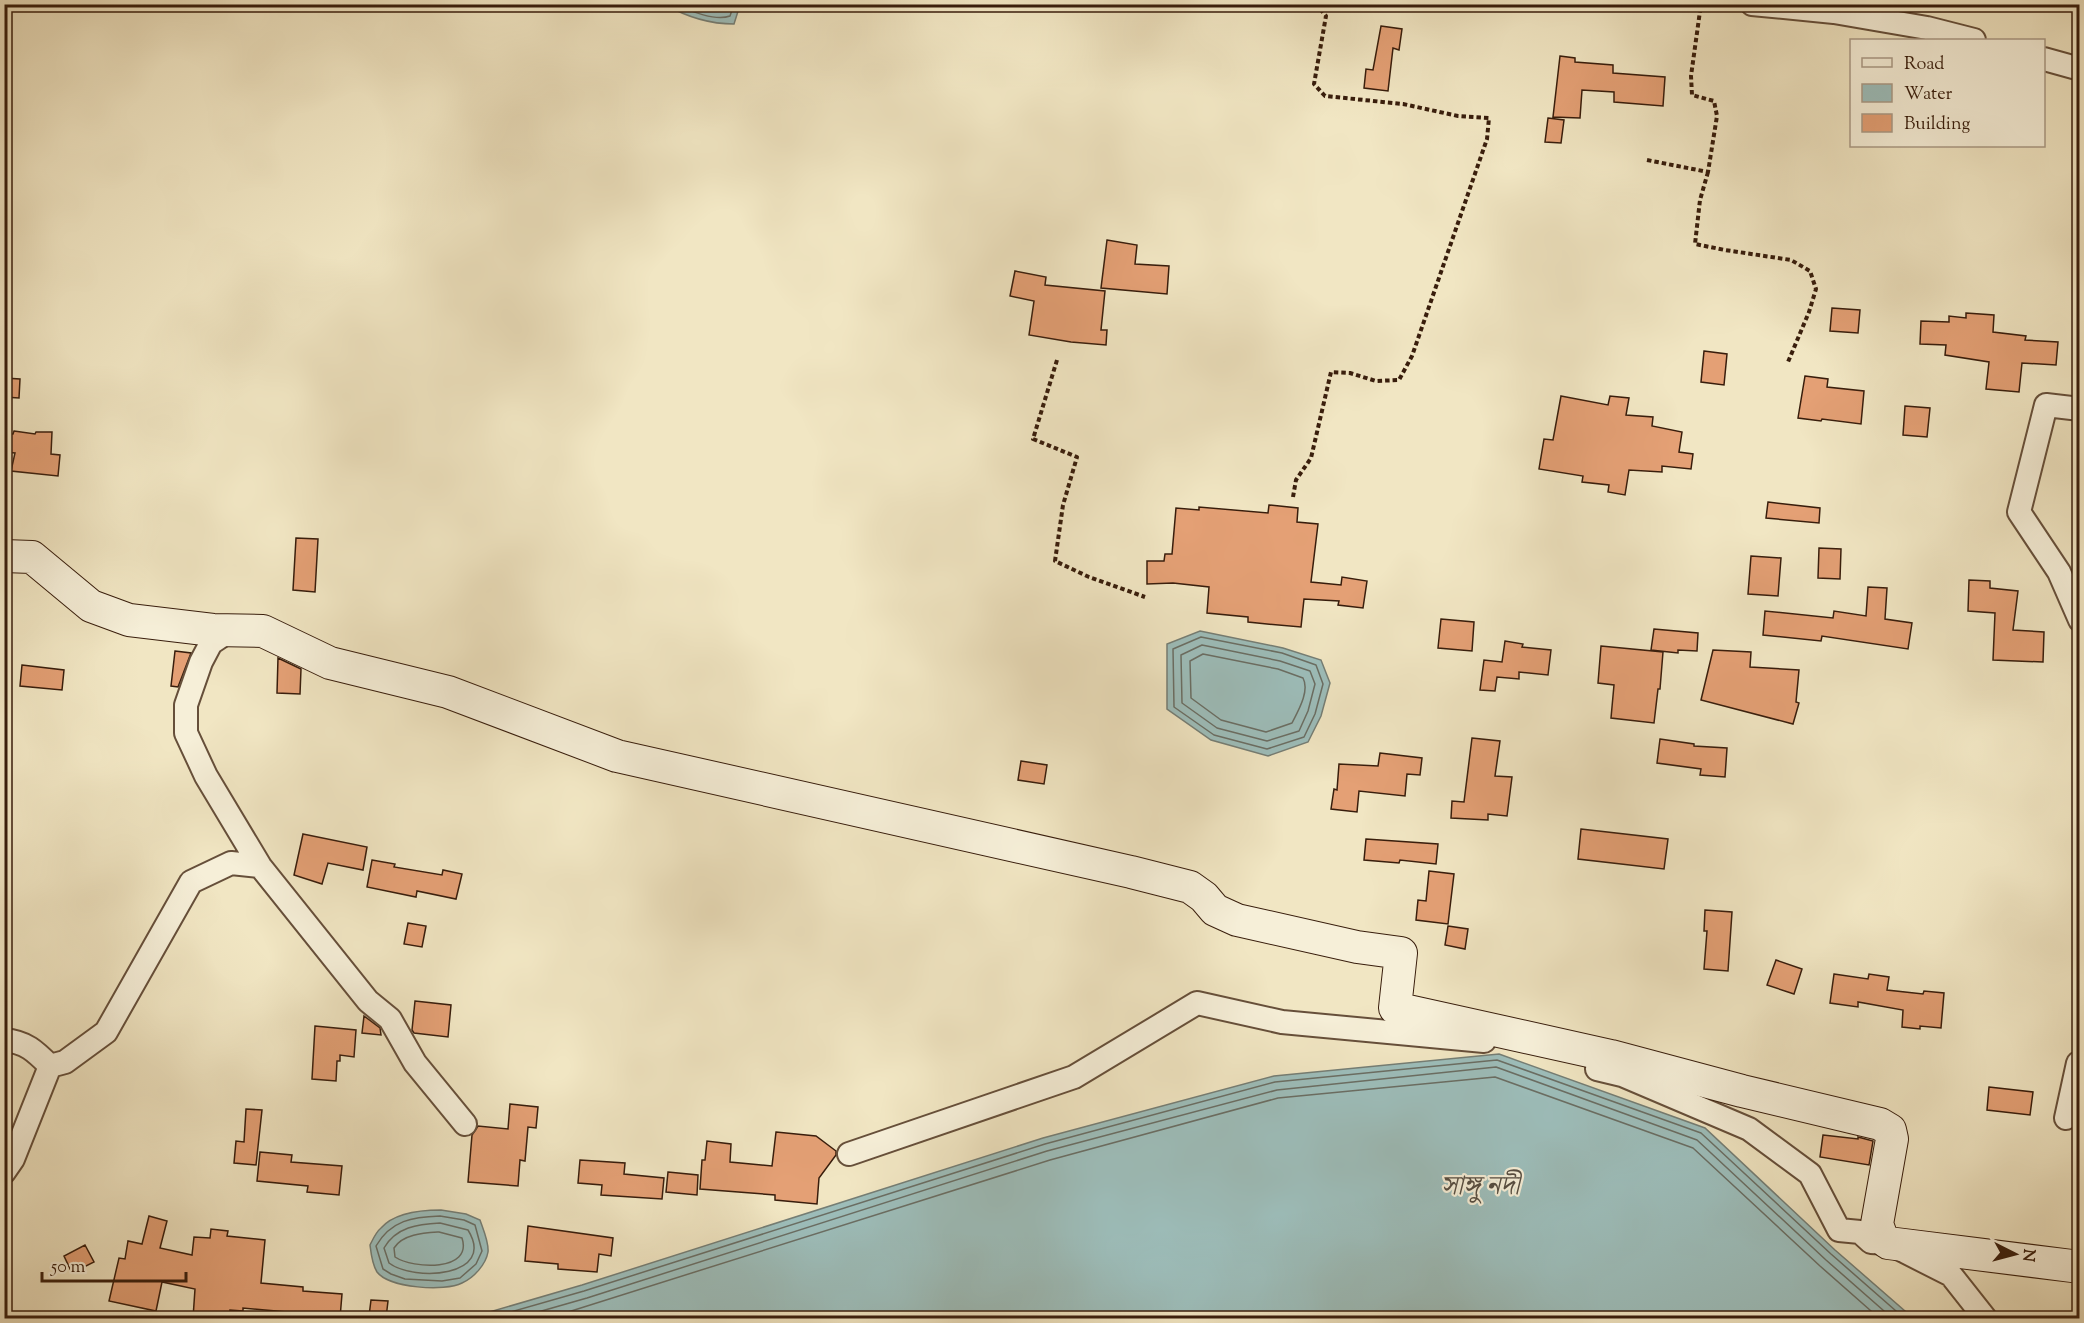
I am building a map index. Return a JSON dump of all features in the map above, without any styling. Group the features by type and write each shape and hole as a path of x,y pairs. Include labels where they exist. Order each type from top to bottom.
{"main road":[{"path":"4,556 32,557 91,606 129,620 213,630 263,631 330,663 448,692 617,756 1131,872 1190,887 1204,897 1215,910 1237,920 1357,946 1401,953 1395,1008 1611,1056 1742,1091 1880,1124 1890,1130 1892,1139 1877,1224 1882,1238 1888,1243 2079,1268"}],"street":[{"path":"1752,4 1834,12 1927,28 1970,39"},
{"path":"2045,60 2079,69"},
{"path":"2079,409 2046,405 2019,512 2059,572 2079,620"},
{"path":"232,629 211,643 201,662 186,705 186,732 206,776 260,866 368,1001 390,1019 415,1063 465,1124"},
{"path":"50,1066 65,1062 106,1032 191,882 231,863 260,866"},
{"path":"849,1154 1074,1077 1197,1003 1282,1022 1475,1039 1622,1075 1749,1129 1810,1174 1839,1230 1860,1232 1871,1242 1888,1243 1951,1275 1985,1318"},
{"path":"4,1040 19,1041 37,1052 50,1066"},
{"path":"2066,1118 2071,1089 2079,1063"},
{"path":"4,1172 13,1159 50,1066"}],"path":[{"path":"1293,497 1296,480 1311,458 1331,372 1350,373 1376,381 1399,380 1412,356 1487,139 1489,118 1458,116 1403,104 1325,96 1314,84 1326,16 1316,4"},
{"path":"1701,4 1691,76 1692,95 1714,101 1718,116 1708,172 1700,200 1695,244 1791,260 1810,271 1816,289 1788,363"},
{"path":"1647,160 1708,172"},
{"path":"1057,360 1033,439 1077,457 1063,505 1055,561 1089,577 1145,597"}],"water":[{"path":"666,5 740,5 734,24 699,19"},
{"path":"1200,631 1283,648 1321,660 1330,683 1321,716 1308,742 1268,756 1211,740 1167,709 1167,644"},
{"name":"সাঙ্গু নদী","path":"1499,1054 1705,1128 1835,1250 1913,1318 469,1318 582,1285 1043,1138 1274,1076"},
{"path":"441,1210 466,1214 480,1220 487,1240 488,1252 485,1261 475,1274 454,1286 431,1288 393,1282 377,1272 370,1245 379,1230 393,1218 401,1215 417,1211"}],"building":[{"path":"1381,26 1402,29 1399,50 1393,48 1388,91 1364,88 1366,69 1373,70"},
{"path":"1560,56 1575,58 1575,62 1613,65 1613,73 1665,77 1663,106 1614,102 1614,92 1582,90 1580,118 1553,117"},
{"path":"1548,118 1564,120 1561,143 1545,142"},
{"path":"1107,240 1137,245 1135,264 1169,266 1167,294 1101,288"},
{"path":"1015,271 1046,277 1045,285 1105,291 1101,330 1107,330 1106,345 1029,335 1034,301 1010,296"},
{"path":"1832,308 1860,310 1858,333 1830,331"},
{"path":"1966,313 1994,315 1993,332 2026,336 2025,340 2058,342 2056,365 2022,363 2019,392 1986,389 1989,362 1945,355 1946,345 1920,344 1921,321 1949,322 1949,316 1966,318"},
{"path":"1704,351 1727,354 1724,385 1701,382"},
{"path":"1805,376 1828,379 1827,387 1864,391 1861,424 1798,418"},
{"path":"4,378 20,379 19,398 4,397"},
{"path":"1561,396 1608,405 1610,396 1629,398 1626,415 1653,417 1652,426 1682,432 1679,452 1693,454 1691,469 1662,466 1662,472 1629,470 1625,495 1608,492 1609,485 1582,482 1583,476 1539,469 1544,439 1553,440"},
{"path":"1905,406 1930,408 1927,437 1903,435"},
{"path":"14,431 35,434 36,432 52,432 51,454 60,455 58,476 11,471 15,453 4,452 4,434 13,434"},
{"path":"1768,502 1820,508 1819,523 1766,518"},
{"path":"1269,505 1298,508 1297,522 1318,524 1311,582 1341,585 1342,577 1367,581 1363,608 1338,605 1339,601 1304,599 1301,627 1248,622 1248,617 1207,613 1209,587 1173,583 1147,584 1147,561 1164,561 1165,554 1172,554 1176,508 1199,510 1199,507 1268,513"},
{"path":"296,538 318,539 315,592 293,590"},
{"path":"1819,548 1841,549 1840,579 1818,578"},
{"path":"1751,556 1781,558 1778,596 1748,594"},
{"path":"1969,580 1990,581 1990,588 2018,591 2013,630 2044,632 2043,662 1993,660 1995,613 1968,611"},
{"path":"1868,587 1887,588 1885,619 1912,623 1908,649 1822,636 1821,641 1763,635 1765,611 1833,618 1834,611 1866,616"},
{"path":"1441,619 1474,622 1472,651 1438,648"},
{"path":"1654,629 1698,633 1697,651 1678,650 1678,653 1651,650"},
{"path":"1505,641 1523,644 1522,647 1551,650 1548,675 1519,672 1519,679 1497,677 1495,691 1480,690 1484,660 1502,662"},
{"path":"1601,646 1663,652 1654,723 1611,718 1614,685 1598,683"},
{"path":"1713,650 1751,652 1750,667 1799,670 1796,702 1799,703 1793,724 1701,700"},
{"path":"175,651 191,653 178,687 171,686"},
{"path":"278,658 301,669 300,694 277,693"},
{"path":"22,665 64,670 62,690 20,686"},
{"path":"1472,738 1500,741 1495,776 1512,777 1507,816 1488,814 1488,820 1451,818 1452,801 1464,802"},
{"path":"1660,739 1694,744 1694,746 1727,748 1725,777 1700,775 1701,769 1657,763"},
{"path":"1380,753 1422,758 1420,775 1407,774 1405,796 1359,791 1357,812 1331,809 1334,789 1337,790 1339,764 1378,766"},
{"path":"1021,761 1047,765 1044,784 1018,780"},
{"path":"1581,829 1668,839 1664,869 1578,859"},
{"path":"303,834 367,847 363,870 328,863 322,884 294,875"},
{"path":"1366,839 1438,844 1436,864 1400,860 1399,863 1364,860"},
{"path":"372,860 395,864 394,867 442,875 443,870 462,874 456,899 417,891 416,897 367,887"},
{"path":"1429,871 1454,874 1448,924 1416,920 1418,900 1426,901"},
{"path":"1705,910 1732,912 1728,971 1704,969 1707,931 1704,931"},
{"path":"408,923 426,926 422,947 404,944"},
{"path":"1448,926 1468,929 1465,949 1445,945"},
{"path":"1776,960 1802,969 1794,994 1767,985"},
{"path":"1834,974 1868,979 1869,974 1889,977 1887,990 1923,994 1924,991 1944,993 1941,1028 1902,1027 1903,1010 1858,1002 1858,1007 1830,1003"},
{"path":"415,1001 451,1005 448,1037 414,1033 412,1030"},
{"path":"364,1016 380,1028 381,1035 362,1033"},
{"path":"315,1026 356,1030 354,1057 340,1055 340,1061 337,1061 336,1081 312,1079"},
{"path":"1989,1087 2033,1092 2030,1115 1987,1110"},
{"path":"510,1104 538,1107 536,1128 528,1127 525,1161 520,1160 518,1186 468,1182 472,1135 478,1126 508,1129"},
{"path":"246,1109 262,1110 256,1165 234,1163 236,1141 244,1142"},
{"path":"776,1132 816,1136 836,1151 836,1155 819,1178 817,1204 775,1200 775,1195 700,1189 702,1160 705,1160 707,1141 731,1144 730,1162 772,1166"},
{"path":"1823,1135 1858,1139 1858,1137 1873,1141 1869,1165 1820,1157"},
{"path":"260,1152 292,1155 291,1162 342,1166 339,1195 307,1192 308,1186 257,1181"},
{"path":"580,1160 625,1163 624,1174 664,1178 662,1199 601,1195 602,1185 578,1183"},
{"path":"668,1172 698,1175 697,1195 666,1192"},
{"path":"149,1216 167,1221 160,1248 192,1255 194,1237 210,1238 211,1229 228,1231 227,1236 265,1240 261,1283 303,1287 303,1291 342,1294 340,1318 309,1318 309,1314 243,1308 243,1311 230,1310 230,1318 193,1318 195,1289 162,1282 156,1311 109,1301 119,1258 125,1259 128,1241 142,1244"},
{"path":"528,1226 613,1238 611,1256 599,1254 597,1272 558,1269 558,1264 525,1261"},
{"path":"85,1245 94,1262 72,1273 64,1256"},
{"path":"371,1300 388,1301 386,1318 369,1316"}]}
